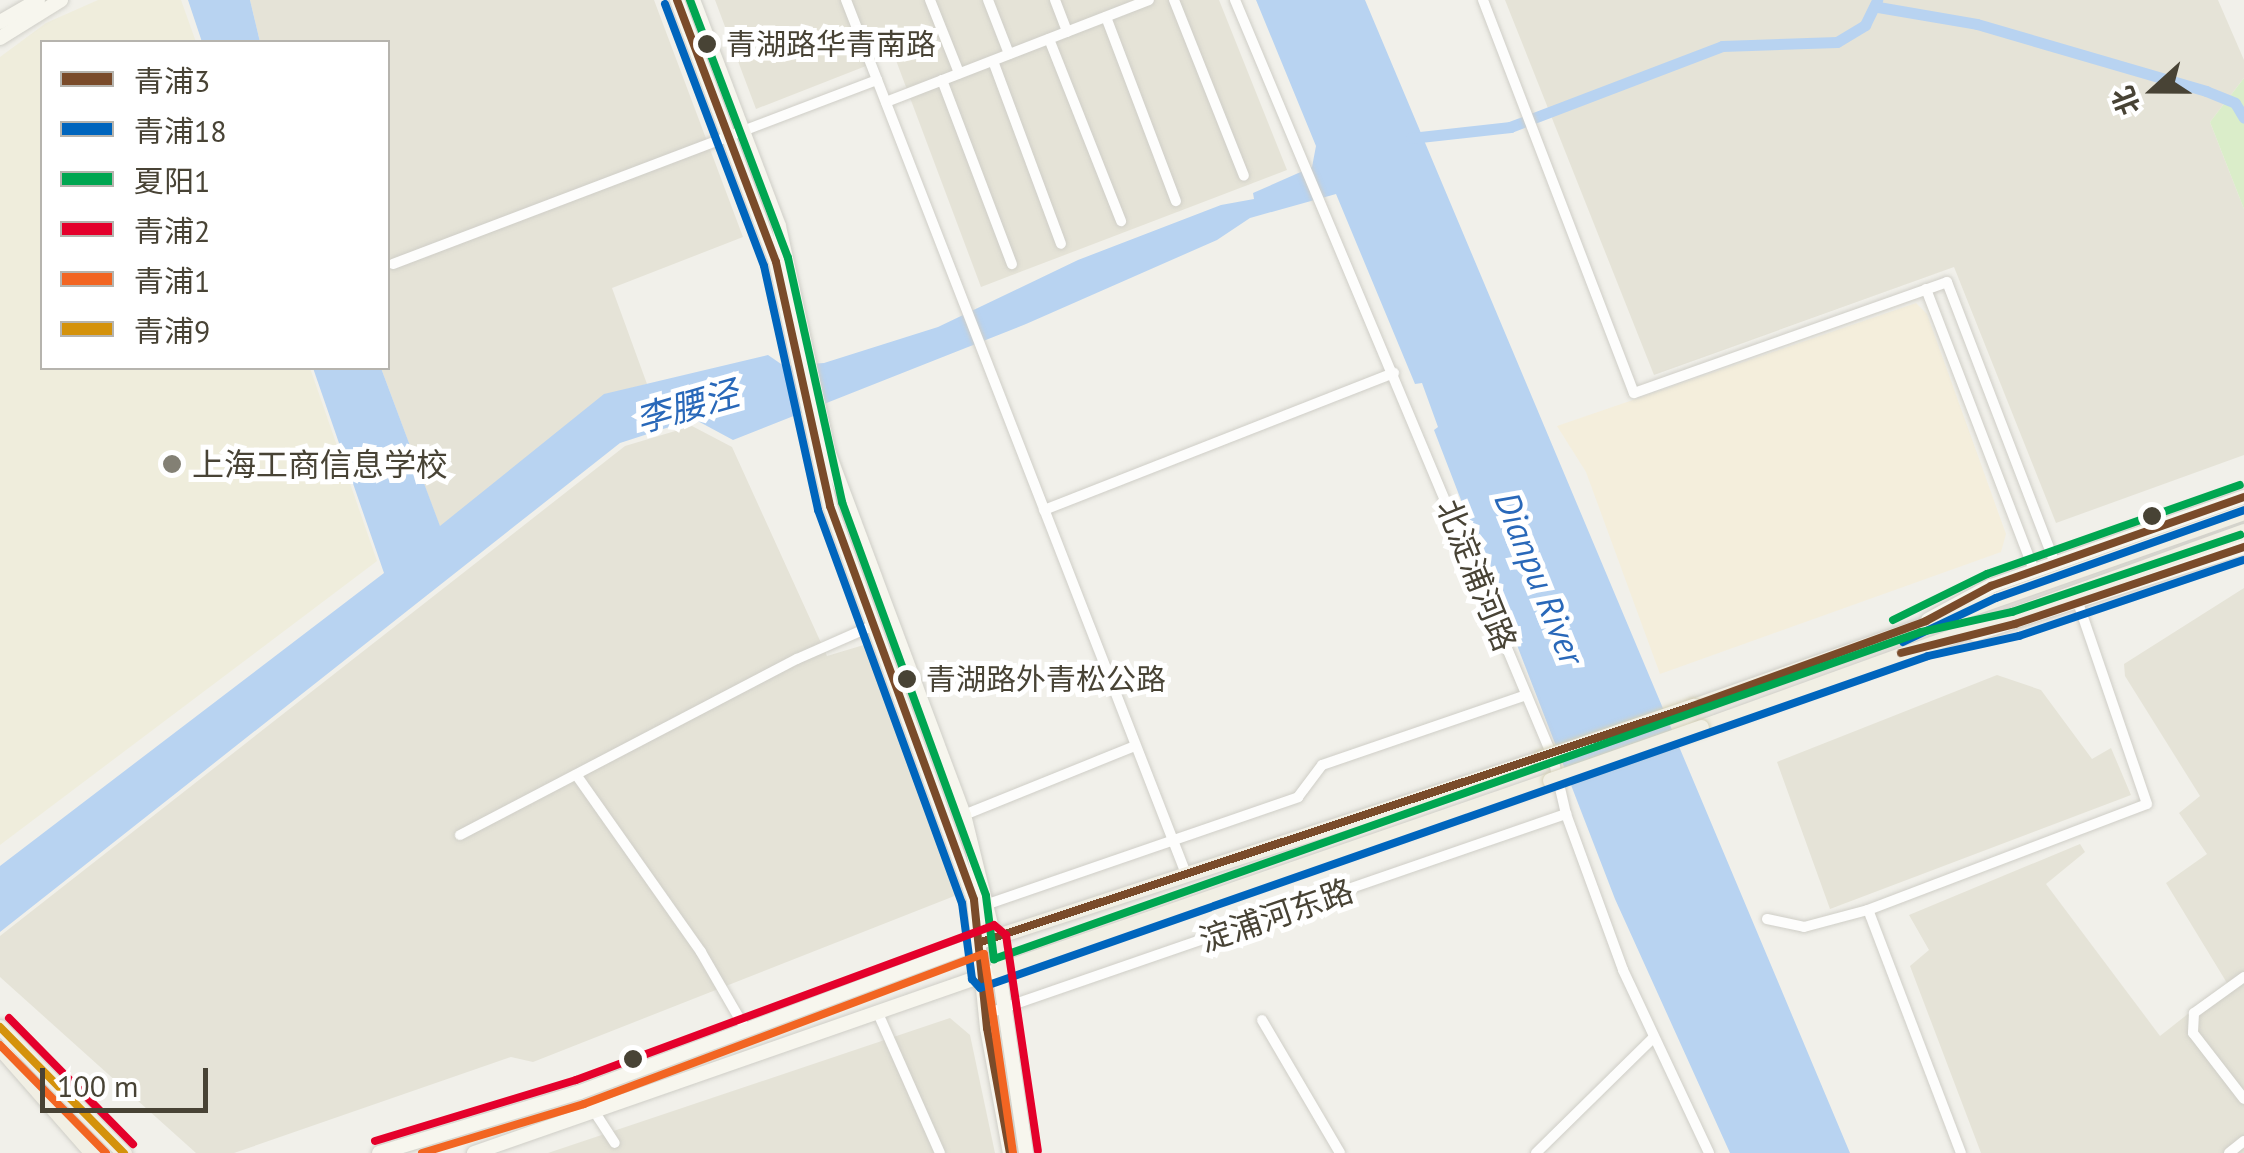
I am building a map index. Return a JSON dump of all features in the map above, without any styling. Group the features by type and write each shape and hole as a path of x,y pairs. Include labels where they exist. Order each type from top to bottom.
{"main road":[{"path":"0,22 38,0"},
{"path":"0,38 62,0"},
{"path":"676,0 739,137"},
{"path":"692,0 739,137 804,358 830,506 988,939"},
{"path":"814,411 964,815 991,903 988,939 993,1012 1010,1153"},
{"path":"1926,621 2034,570 2244,498"},
{"path":"380,1153 580,1092 988,939 1541,758 2244,512"},
{"path":"474,1153 1701,727 2244,531"},
{"path":"1925,644 2078,602 2244,546"},
{"path":"993,1012 1026,1153"},
{"path":"0,1027 124,1153"},
{"path":"0,1048 92,1153"}],"street":[{"path":"846,0 1186,874"},
{"path":"930,0 959,74"},
{"path":"988,0 1009,54"},
{"path":"1055,0 1067,32"},
{"path":"1111,0 1111,15 1176,201"},
{"path":"886,102 1149,0"},
{"path":"1174,0 1244,176"},
{"name":"北淀浦河路","path":"1235,0 1553,758 1566,814 1654,1038 1709,1153"},
{"path":"1482,0 1634,393 1947,282 2054,563"},
{"path":"1050,38 1121,222"},
{"path":"993,60 1061,244"},
{"path":"393,264 739,137 877,80"},
{"path":"942,80 1012,264"},
{"path":"1926,289 2034,570"},
{"path":"1044,510 1394,373"},
{"path":"1766,919 1804,927 1868,910 2147,804 2078,602"},
{"path":"460,835 797,659 874,625"},
{"path":"991,903 1298,797 1322,765 1526,695"},
{"path":"964,815 1135,746"},
{"path":"577,776 701,952 746,1030"},
{"name":"淀浦河东路","path":"993,1012 1566,814"},
{"path":"1868,910 1960,1153"},
{"path":"2244,977 2194,1013 2193,1033 2244,1099"},
{"path":"877,1011 940,1153"},
{"path":"1262,1020 1340,1153"},
{"path":"1536,1153 1654,1038"},
{"path":"594,1111 615,1142"},
{"path":"2229,1153 2244,1141"}],"shaded area":[{"name":"上海工商信息学校","path":"98,0 181,0 195,40 40,40 40,370 311,370 377,561 0,845 0,57 46,23"},
{"path":"250,0 654,0 743,237 612,288 647,384 604,395 440,527 382,370 390,370 390,40 260,40"},
{"path":"715,0 1219,0 1287,170 981,287 894,55 756,109"},
{"path":"1505,0 2218,0 2244,60 2244,78 2210,122 2244,209 2244,455 2056,523 1954,267 1654,375"},
{"path":"1916,303 1927,314 2006,534 2001,552 1660,674 1586,472 1557,426"},
{"path":"692,426 732,447 827,656 867,644 957,895 533,1062 511,1057 234,1153 196,1153 0,977 0,936 625,446"},
{"path":"2244,588 2244,1153 1981,1153 1910,966 1929,950 1909,915 2080,844 2085,852 2046,884 2160,1036 2227,983 2166,883 2207,854 2179,813 2200,796 2125,676 2124,664"},
{"path":"1997,675 2041,690 2092,759 2111,748 2131,795 1830,909 1777,762"},
{"path":"950,1018 970,1035 995,1153 548,1153"}],"green space":[{"path":"2244,78 2244,209 2210,122"}],"water":[{"path":"188,0 250,0 260,40 201,40"},
{"path":"1256,0 1365,0 1850,1153 1730,1153 1615,899 1434,430 1438,427 1422,383 1415,384 1336,194 1250,218 1217,240 1026,324 733,440 694,419 620,443 0,932 0,866 384,573 314,370 382,370 440,526 604,394 768,355 784,366 824,363 938,327 1078,260 1221,205 1254,199 1253,193 1312,167 1316,146"}],"waterway":[{"path":"1411,138 1510,127 1722,46 1837,42 1865,25 1877,0"},
{"path":"1878,7 1977,24 2206,91 2235,103 2244,118"}],"transit line":[{"name":"青浦3","path":"677,0 776,262 830,506 974,900 987,1028 1010,1153"},
{"name":"夏阳1","path":"690,0 788,258 842,502 986,896 994,959 1921,632 2012,612 2240,535"},
{"name":"青浦18","path":"665,4 764,266 818,510 962,903 972,979 980,988 1928,656 2019,636 2244,560"},
{"name":"夏阳1","path":"1893,620 1987,574 2240,485"},
{"name":"青浦3","path":"981,942 1693,706 1926,621 1991,586 2244,497"},
{"name":"青浦18","path":"1903,642 1996,598 2244,510"},
{"name":"青浦3","path":"1901,653 2015,624 2244,547"},
{"name":"青浦2","path":"375,1141 576,1080 994,925 1006,935 1038,1151"},
{"name":"青浦1","path":"422,1153 584,1104 984,954 1013,1153"},
{"name":"青浦2","path":"9,1018 133,1144"},
{"name":"青浦9","path":"0,1027 124,1153"},
{"name":"青浦1","path":"0,1045 106,1153"}],"place":[{"name":"青湖路华青南路","path":"707,44"},
{"name":"上海工商信息学校","path":"172,464"},
{"name":"青湖路外青松公路","path":"907,679"}],"water label":[{"name":"李腰泾","path":"687,406"},
{"name":"Dianpu River","path":"1540,578"}]}
